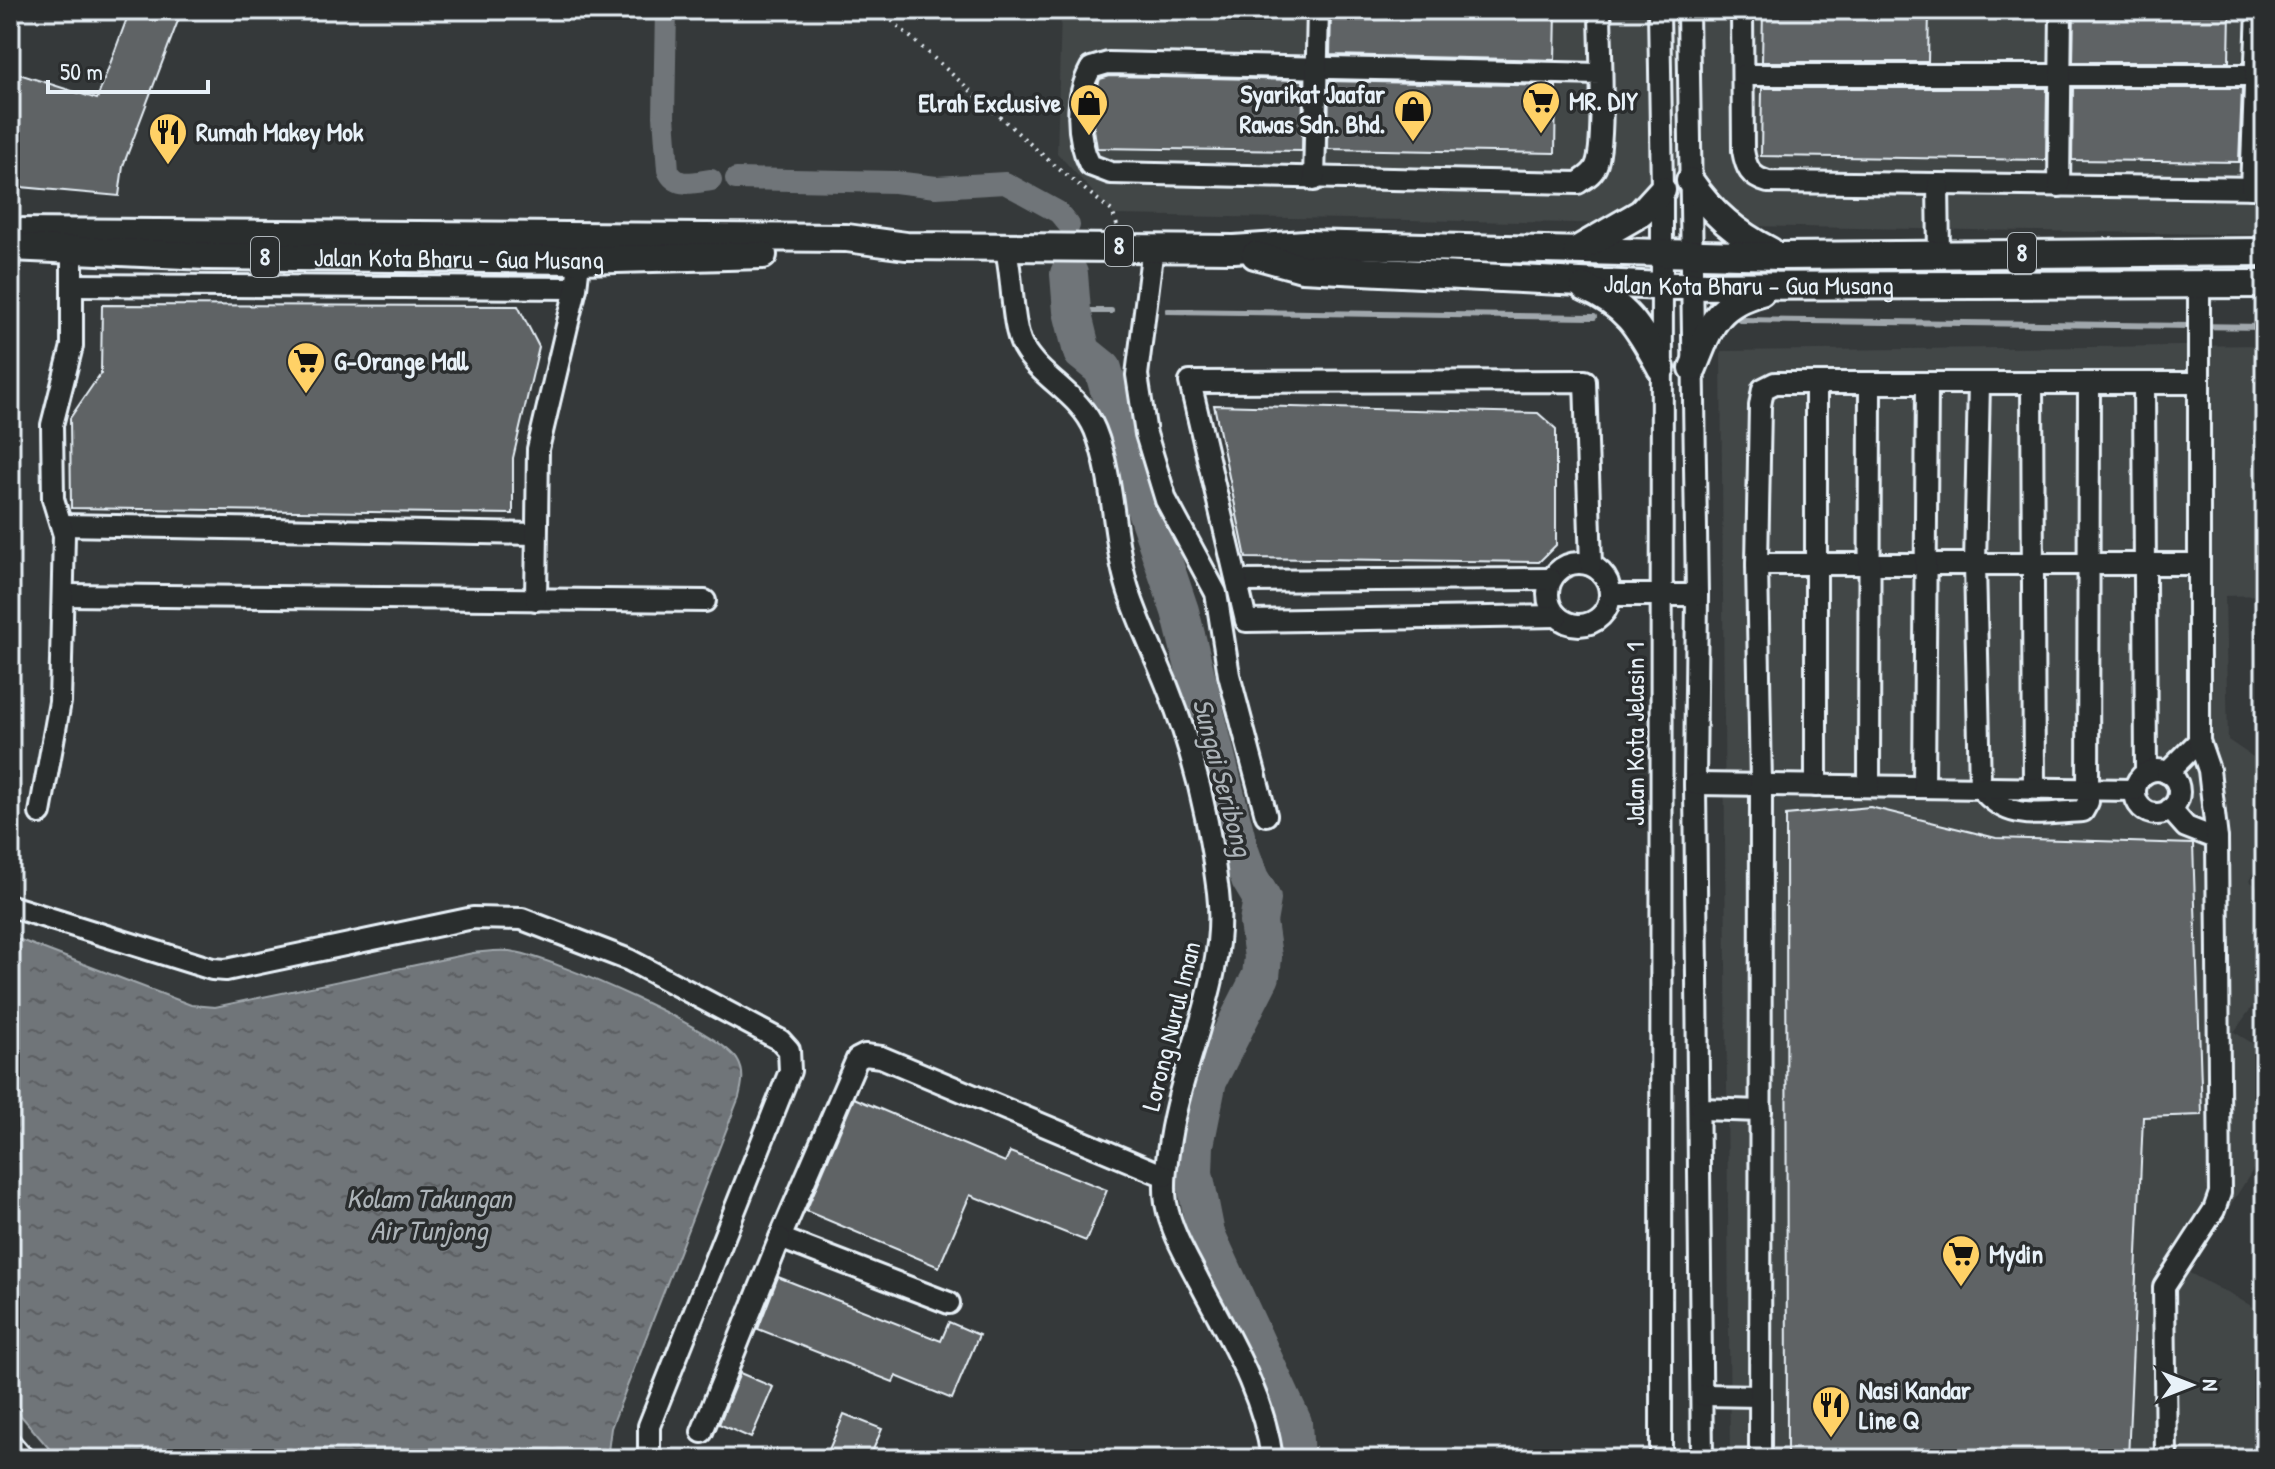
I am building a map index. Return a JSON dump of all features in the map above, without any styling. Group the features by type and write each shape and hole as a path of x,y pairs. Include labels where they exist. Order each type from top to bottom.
{"main road":[{"path":"1690,181 1709,207 1742,237 1780,256"},
{"path":"1574,252 1602,239 1641,213 1662,190"},
{"name":"Jalan Kota Bharu – Gua Musang","path":"10,232 521,248 874,252 906,246 1234,249 1305,244 1780,256 2265,252"},
{"name":"Jalan Kota Bharu – Gua Musang","path":"10,247 72,252 521,248"},
{"name":"Jalan Kota Bharu – Gua Musang","path":"1234,249 1302,268 1661,286 2199,296 2265,284"},
{"path":"1571,282 1603,295 1624,310 1637,324 1661,368"},
{"path":"1693,368 1719,311 1742,298 1780,287"}],"street":[{"path":"1314,180 1318,10"},
{"path":"1600,10 1600,74 1596,166 1578,183 1314,180 1111,173 1090,165 1080,145 1082,85 1091,68 1108,63 1600,74"},
{"name":"Jalan Kota Jelasin 1","path":"1659,10 1662,190 1661,1459"},
{"path":"1688,10 1697,595 1695,784 1701,1109 1702,1459"},
{"path":"1742,10 1743,150 1746,166 1755,178 1768,182 2258,188 2258,10"},
{"path":"2059,186 2061,10"},
{"path":"1743,75 2260,75"},
{"path":"1938,184 1939,254"},
{"name":"Lorong Nurul Iman","path":"1005,246 1023,347 1079,404 1094,429 1104,459 1127,587 1190,752 1218,890 1221,926 1216,967 1183,1072 1165,1176 1166,1203 1175,1236 1252,1383 1268,1423 1272,1459"},
{"path":"1153,247 1137,375 1146,434 1166,500 1216,593 1229,675 1266,815"},
{"path":"521,248 521,287"},
{"path":"536,600 538,449 576,288 581,249"},
{"path":"40,813 60,702 64,595 62,525 53,499 52,425 72,346 72,252"},
{"path":"72,285 576,288"},
{"path":"2166,1459 2164,1287 2214,1210 2220,1193 2217,839 2209,770 2199,741 2199,296"},
{"path":"1557,616 1548,598 1551,579 1564,566 1591,565 1605,576 1610,595 1608,605 1595,621 1575,625 1557,616 1246,621 1190,382 1585,381 1591,565"},
{"path":"1760,1459 1761,785 1757,564 1763,389 1775,383 2198,383"},
{"path":"1816,383 1816,786"},
{"path":"1869,786 1872,564 1870,383"},
{"path":"1924,787 1923,564 1927,383"},
{"path":"1979,383 1975,564 1980,787 1993,804 2014,813 2083,811 2089,789 2089,383"},
{"path":"2032,383 2034,788"},
{"path":"2144,383 2141,781 2138,803 2149,812 2170,809"},
{"path":"62,525 535,534"},
{"path":"1757,564 2198,564"},
{"path":"1237,581 1551,579"},
{"path":"64,595 705,601"},
{"path":"1610,595 1697,595"},
{"path":"1695,784 2089,789 2141,781 2167,773 2199,741"},
{"path":"2167,773 2178,790 2170,809"},
{"path":"2170,809 2186,827 2217,839"},
{"path":"10,906 212,969 226,970 473,918 522,919 629,960 780,1040 789,1050 790,1071 649,1426 649,1459"},
{"path":"702,1432 852,1067 865,1055 881,1057 1165,1176"},
{"path":"1701,1109 1761,1111"},
{"path":"780,1238 949,1303"},
{"path":"1702,1395 1760,1396"},
{"path":"10,1443 24,1459"}],"path":[{"path":"880,10 1055,166 1112,211 1117,217 1118,246"}],"shaded area":[{"path":"1061,10 2265,10 2265,235 1114,215 1057,153"},
{"path":"2265,345 2265,595 2225,596 2228,740 2265,765 2265,850 2249,881 2265,891 2265,989 2234,1032 2265,1051 2265,1151 2188,1272 2265,1313 2265,1459 1730,1459 1721,351"}],"water":[{"name":"Kolam Takungan Air Tunjong","path":"10,936 191,1005 215,1007 473,953 510,951 598,981 670,1015 725,1048 742,1070 739,1097 611,1428 607,1459 58,1459 10,1403"}],"building":[{"path":"130,10 146,17 149,10 158,10 179,18 123,166 119,196 10,186 10,71 97,99"},
{"path":"1331,10 1556,10 1555,60 1330,55"},
{"path":"1763,10 1929,10 1928,62 1762,62"},
{"path":"2074,10 2230,10 2229,62 2073,62"},
{"path":"1110,76 1303,80 1302,151 1097,148 1092,117 1095,94 1100,79"},
{"path":"1329,81 1556,86 1555,153 1328,149"},
{"path":"1762,88 2047,88 2046,160 1761,156"},
{"path":"2073,88 2242,88 2239,162 2072,160"},
{"name":"G-Orange Mall","path":"102,305 518,306 539,347 513,458 513,514 71,508 70,418 101,373"},
{"path":"1214,405 1538,413 1556,429 1556,545 1539,562 1246,558"},
{"name":"Mydin","path":"1870,807 1996,838 2193,844 2202,1115 2143,1117 2128,1459 1787,1459 1786,815"},
{"path":"854,1098 1005,1162 1010,1152 1107,1190 1086,1241 970,1195 939,1267 806,1211"},
{"path":"778,1277 941,1341 949,1322 979,1335 952,1399 896,1376 893,1382 758,1329"},
{"path":"740,1373 773,1387 751,1438 719,1424"},
{"path":"844,1414 882,1429 869,1459 825,1459"}],"waterway":[{"path":"666,10 664,116 668,170 681,182 711,180"},
{"path":"736,179 895,182 936,187 1005,183 1058,212 1069,225"},
{"name":"Sungai Seribong","path":"1069,274 1072,311 1082,352 1103,369 1129,460 1180,611 1239,848 1250,879 1262,899 1258,922 1263,957 1261,976 1208,1080 1195,1145 1194,1173 1206,1234 1293,1423 1295,1459"},
{"path":"1072,311 1111,311"},
{"path":"1168,311 1594,317"},
{"path":"1740,320 2265,327"}],"place":[{"name":"MR. DIY","path":"1541,135"},
{"name":"Elrah Exclusive","path":"1089,137"},
{"name":"Syarikat Jaafar Rawas Sdn. Bhd.","path":"1413,143"},
{"name":"Rumah Makey Mok","path":"168,166"},
{"name":"G-Orange Mall","path":"306,395"},
{"name":"Mydin","path":"1961,1288"},
{"name":"Nasi Kandar Line Q","path":"1831,1439"}]}
